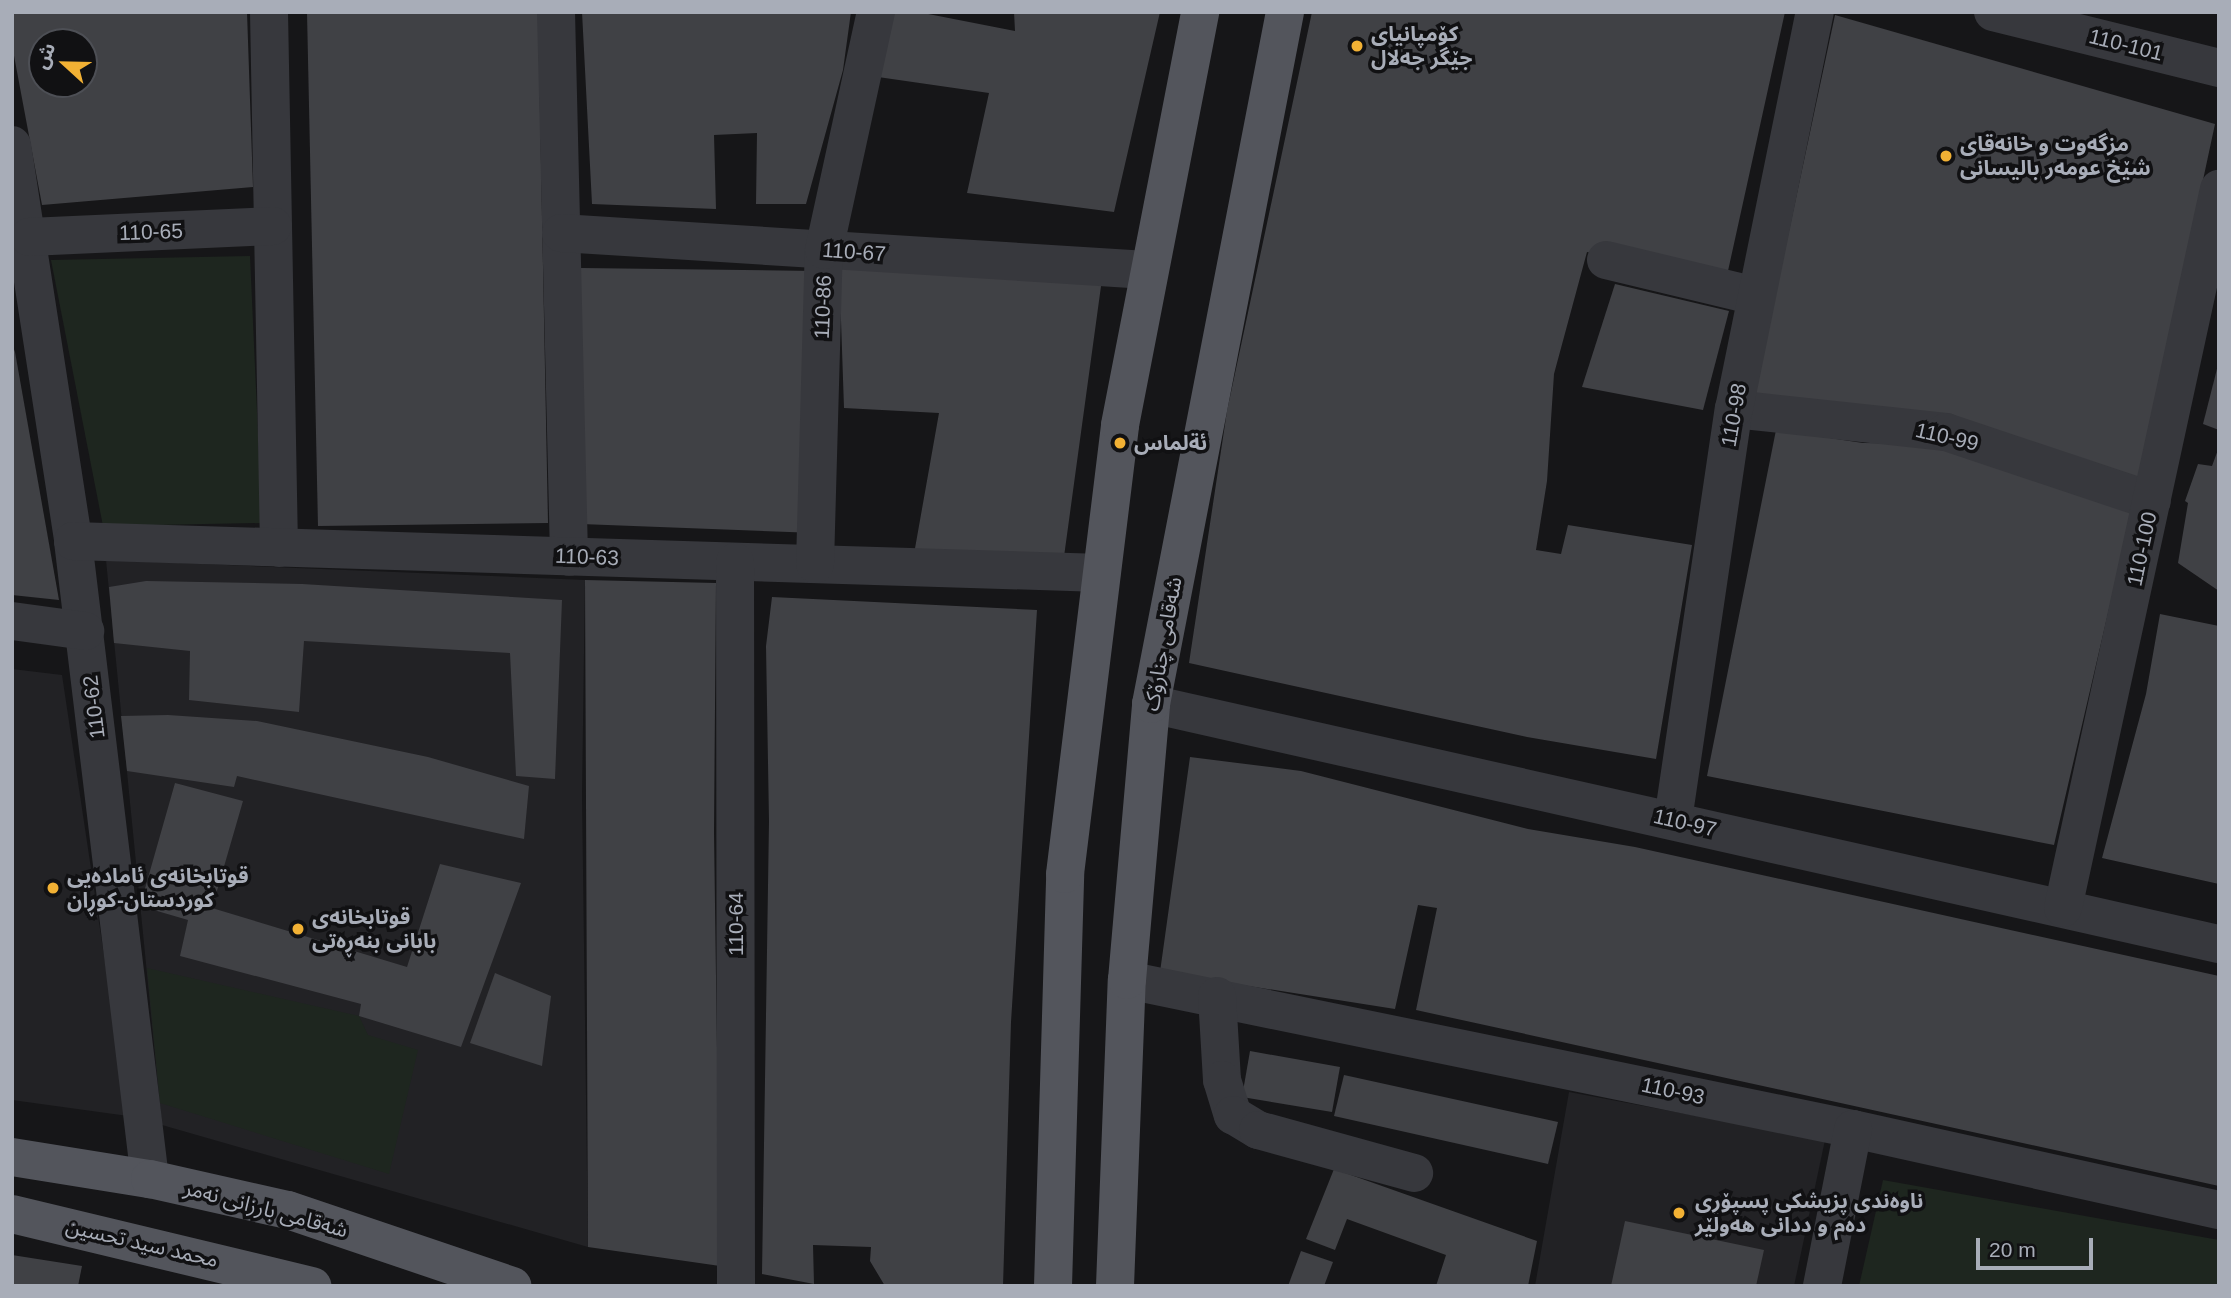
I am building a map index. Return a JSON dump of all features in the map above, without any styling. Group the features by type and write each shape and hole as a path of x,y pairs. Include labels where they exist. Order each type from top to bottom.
{"main road":[{"path":"1053,1286 1065,874 1119,425 1147,270 1200,12"},
{"name":"شەقامی چنارۆک","path":"1115,1286 1127,980 1151,704 1285,12"},
{"name":"شەقامی بارزانی نەمر","path":"12,1157 150,1179 288,1210 513,1286"},
{"name":"محمد سید تحسین","path":"12,1214 297,1283"}],"street":[{"path":"269,12 279,548"},
{"path":"556,12 569,557"},
{"name":"110-86","path":"815,564 824,250 876,12"},
{"name":"110-98","path":"1673,820 1734,409 1815,12"},
{"name":"110-101","path":"1993,12 2219,68"},
{"name":"110-62","path":"12,145 73,541 150,1179"},
{"name":"110-100","path":"2063,908 2219,189"},
{"name":"110-65","path":"21,213 273,226"},
{"name":"110-67","path":"561,233 1147,270"},
{"path":"1606,260 1756,296"},
{"name":"110-99","path":"1734,409 1946,432 2152,501"},
{"name":"110-63","path":"73,541 1102,573"},
{"name":"110-64","path":"735,562 736,1286"},
{"path":"12,621 85,631"},
{"name":"110-97","path":"1151,704 2219,944"},
{"name":"110-93","path":"1127,980 1217,996 1853,1129 2219,1210"},
{"path":"1217,996 1222,1080 1233,1115 1258,1130 1414,1173"},
{"path":"1822,1286 1853,1129"}],"shaded area":[{"path":"250,256 262,523 103,526 51,260"},
{"path":"106,560 585,580 582,796 588,1247 162,1125"},
{"name":"قوتابخانەی ئامادەیی کوردستان-کوڕان","path":"12,669 62,675 128,1116 12,1100"},
{"path":"147,968 359,1016 368,1035 418,1050 389,1174 160,1103"},
{"name":"ناوەندی پزیشکی پسپۆڕی دەم و ددانی هەولێر","path":"1569,1092 1825,1140 1794,1286 1535,1286"},
{"path":"1883,1180 2219,1240 2219,1286 1859,1286"}],"building":[{"path":"12,12 247,12 253,187 42,205 12,45"},
{"path":"307,12 538,12 548,523 318,526"},
{"path":"582,12 851,12 843,70 806,204 756,204 757,133 714,135 716,209 592,204"},
{"path":"892,12 918,12 1015,31 1014,12 1160,12 1114,212 967,193 989,93 878,77"},
{"path":"1312,12 1785,12 1726,280 1587,252 1554,374 1547,481 1536,550 1561,554 1568,525 1692,545 1656,759 1527,737 1189,663 1227,411"},
{"path":"1835,15 2215,124 2137,488 1753,400"},
{"path":"839,262 1102,279 1063,564 914,554 939,413 844,408"},
{"path":"581,268 816,271 816,533 581,524"},
{"path":"1615,284 1729,311 1703,410 1582,387"},
{"path":"12,344 15,352 59,600 12,595"},
{"path":"2219,361 2219,430 2203,424"},
{"path":"1776,430 1863,443 1949,444 2133,506 2054,845 1707,776"},
{"path":"2219,447 2219,591 2178,563 2188,503 2185,501 2198,464 2212,466"},
{"path":"585,580 716,583 714,832 720,1266 588,1247"},
{"path":"146,581 302,584 562,600 555,779 516,776 510,653 304,641 299,712 189,700 190,651 114,643 109,587"},
{"path":"772,597 1037,610 1011,1022 1003,1286 885,1286 870,1261 871,1247 813,1245 814,1284 762,1274 769,821 766,646"},
{"path":"2160,614 2219,626 2219,884 2102,858 2146,694"},
{"path":"168,715 257,721 428,757 529,786 524,839 237,776 234,787 127,771 121,716"},
{"path":"1190,757 1301,771 1528,829 1635,847 2219,976 2219,1186 1416,1010 1437,908 1418,905 1395,1009 1160,972"},
{"path":"175,783 243,801 212,908 407,967 440,864 521,883 461,1047 359,1016 361,1004 180,956 188,920 140,906"},
{"path":"495,973 551,996 542,1066 470,1043"},
{"path":"1250,1051 1340,1067 1332,1112 1242,1097"},
{"path":"1344,1075 1558,1122 1548,1164 1334,1116"},
{"path":"1334,1169 1537,1241 1528,1286 1436,1286 1446,1255 1347,1219 1335,1250 1306,1239"},
{"path":"1625,1221 1764,1250 1756,1286 1611,1286"},
{"path":"1301,1251 1333,1262 1324,1286 1288,1286"},
{"path":"12,1255 82,1266 78,1286 12,1286"}],"place":[{"name":"کۆمپانیای جێگر جەلال","path":"1357,46"},
{"name":"مزگەوت و خانەقای شێخ عومەر بالیسانی","path":"1946,156"},
{"name":"ئةلماس","path":"1120,443"},
{"name":"قوتابخانەی ئامادەیی کوردستان-کوڕان","path":"53,888"},
{"name":"قوتابخانەی بابانی بنەڕەتی","path":"298,929"},
{"name":"ناوەندی پزیشکی پسپۆڕی دەم و ددانی هەولێر","path":"1679,1213"}]}
